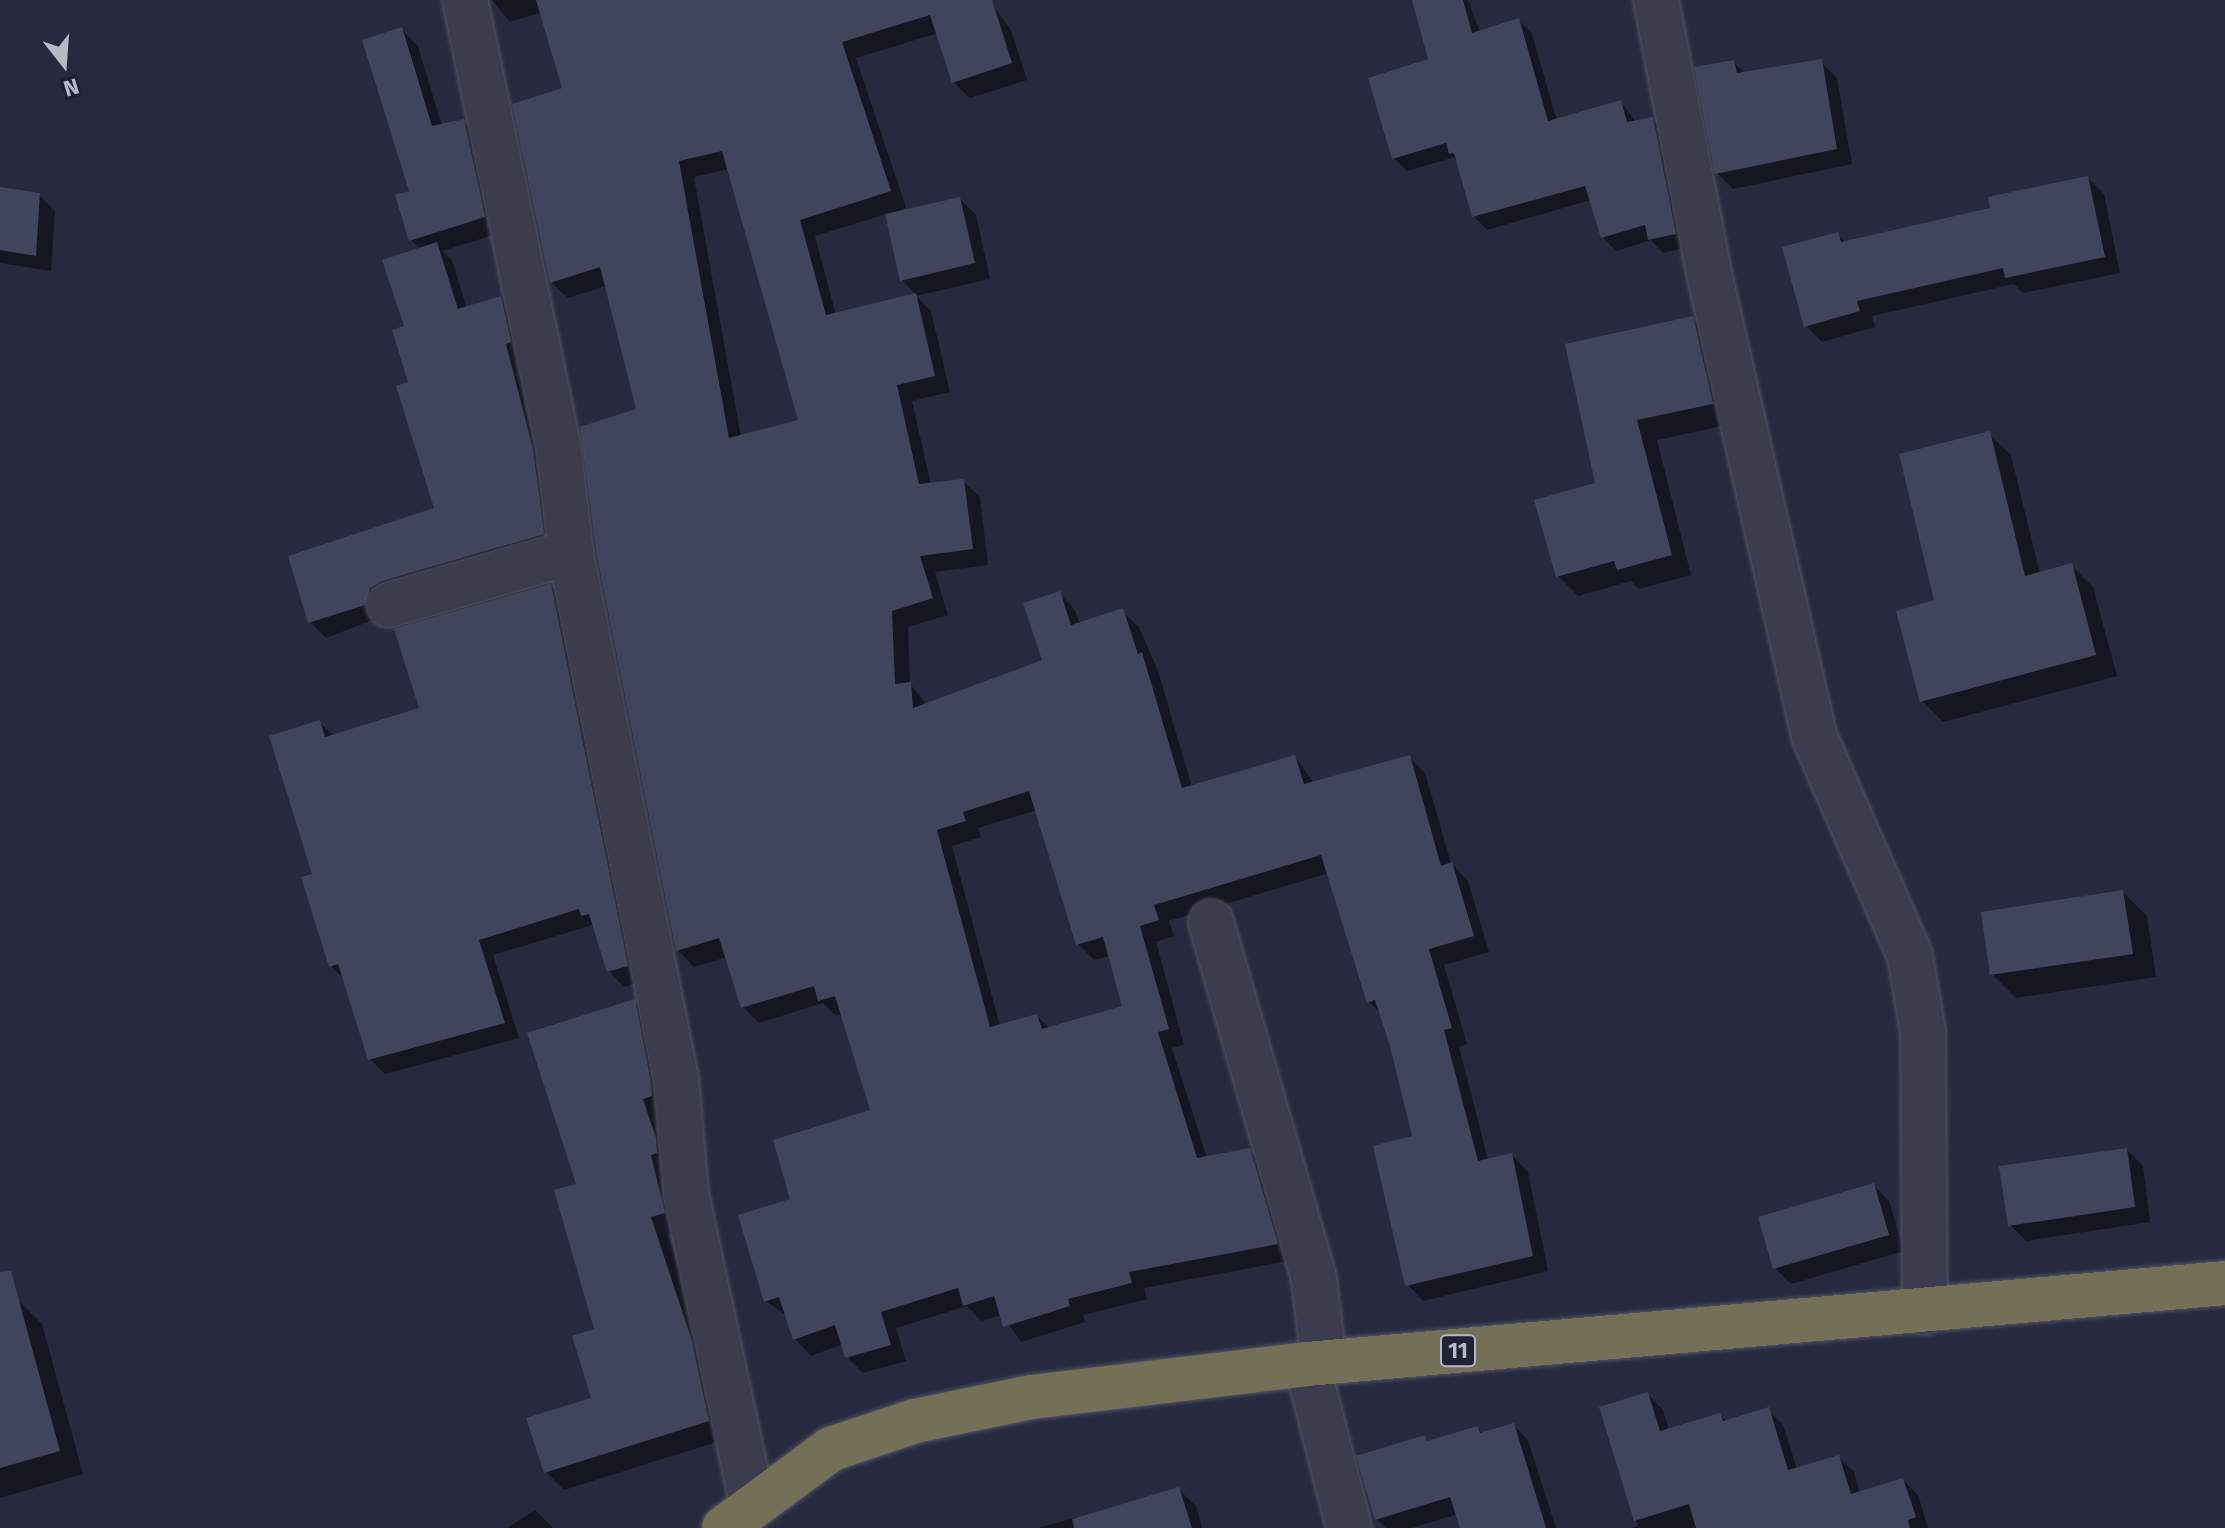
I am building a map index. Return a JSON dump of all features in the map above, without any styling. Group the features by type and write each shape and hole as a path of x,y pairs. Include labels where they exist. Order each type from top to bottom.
{"highway":[{"name":"11","path":"738,1517 831,1449 915,1421 1032,1397 1316,1363 1925,1312 2225,1283"}],"street":[{"path":"465,0 558,445 571,552 676,1079 686,1194 738,1517"},
{"path":"1656,0 1709,273 1814,736 1910,956 1923,1032 1925,1312"},
{"path":"389,605 571,552"},
{"path":"1211,922 1314,1280 1316,1363 1349,1528"}],"building":[{"path":"536,0 992,0 1012,63 952,83 930,15 842,42 891,191 800,220 826,315 916,293 935,376 897,385 919,484 964,479 973,549 920,556 933,598 892,611 895,684 911,682 913,708 1042,660 1023,603 1060,591 1071,625 1123,608 1138,654 1142,652 1182,788 1295,755 1304,784 1410,755 1441,866 1452,862 1474,936 1429,949 1452,1028 1444,1030 1478,1161 1512,1153 1533,1256 1405,1286 1373,1146 1412,1136 1390,1046 1375,1000 1367,1003 1321,855 1154,905 1159,920 1140,926 1169,1029 1158,1032 1197,1158 1250,1148 1278,1244 1129,1272 1132,1283 1068,1299 1070,1306 1003,1327 994,1296 963,1306 958,1288 881,1312 891,1345 845,1358 835,1325 793,1340 779,1297 764,1302 738,1215 790,1199 773,1140 870,1110 835,996 818,1001 814,986 741,1008 719,938 676,951 597,556 580,427 636,409 600,267 550,283 512,104 562,88","holes":["722,151 798,420 729,438 679,161","1029,791 1076,945 1103,937 1122,1006 1042,1029 1037,1014 990,1027 937,830 966,821 963,812"]},
{"path":"1412,0 1463,0 1472,33 1519,18 1548,121 1621,100 1627,122 1653,117 1676,234 1648,240 1645,225 1601,238 1585,186 1472,217 1454,153 1449,154 1446,143 1392,159 1368,78 1428,59"},
{"path":"402,27 432,126 464,119 485,217 409,241 395,195 409,191 362,40"},
{"path":"1822,59 1837,149 1715,174 1694,67 1734,60 1737,73"},
{"path":"2088,176 2105,257 2005,278 2003,268 1857,301 1860,311 1804,327 1782,247 1838,232 1841,242 1990,208 1988,197"},
{"path":"0,187 40,193 36,256 0,250"},
{"path":"960,197 975,263 900,281 885,214"},
{"path":"437,242 458,309 501,296 511,342 506,344 533,449 544,534 382,581 370,588 365,605 308,623 288,556 434,508 396,386 408,382 392,330 404,326 382,260"},
{"path":"1693,316 1713,404 1637,420 1672,555 1617,570 1614,561 1556,577 1534,500 1595,483 1565,344"},
{"path":"1990,431 2025,576 2072,563 2096,655 1920,702 1896,611 1934,600 1899,454"},
{"path":"551,584 628,966 607,972 589,914 581,916 579,909 479,940 505,1023 368,1060 338,964 329,967 301,877 312,874 269,736 320,720 325,737 419,708 394,629"},
{"path":"2123,890 2133,954 1990,975 1981,912"},
{"path":"635,999 651,1083 652,1096 643,1099 656,1138 657,1153 651,1155 665,1213 651,1217 691,1338 709,1421 544,1473 526,1418 591,1398 572,1336 594,1329 554,1190 576,1184 527,1033"},
{"path":"2127,1148 2135,1207 2008,1226 1999,1166"},
{"path":"1874,1183 1889,1235 1773,1269 1758,1217"},
{"path":"11,1271 60,1451 0,1468 0,1272"},
{"path":"1648,1392 1660,1431 1720,1413 1723,1421 1769,1407 1788,1470 1839,1455 1851,1494 1903,1478 1916,1517 1908,1520 1910,1528 1696,1528 1689,1504 1634,1521 1599,1407"},
{"path":"1514,1423 1546,1528 1460,1528 1450,1497 1375,1520 1356,1456 1425,1435 1427,1441 1478,1426 1480,1433"},
{"path":"1179,1487 1192,1528 1074,1528 1072,1519"}]}
